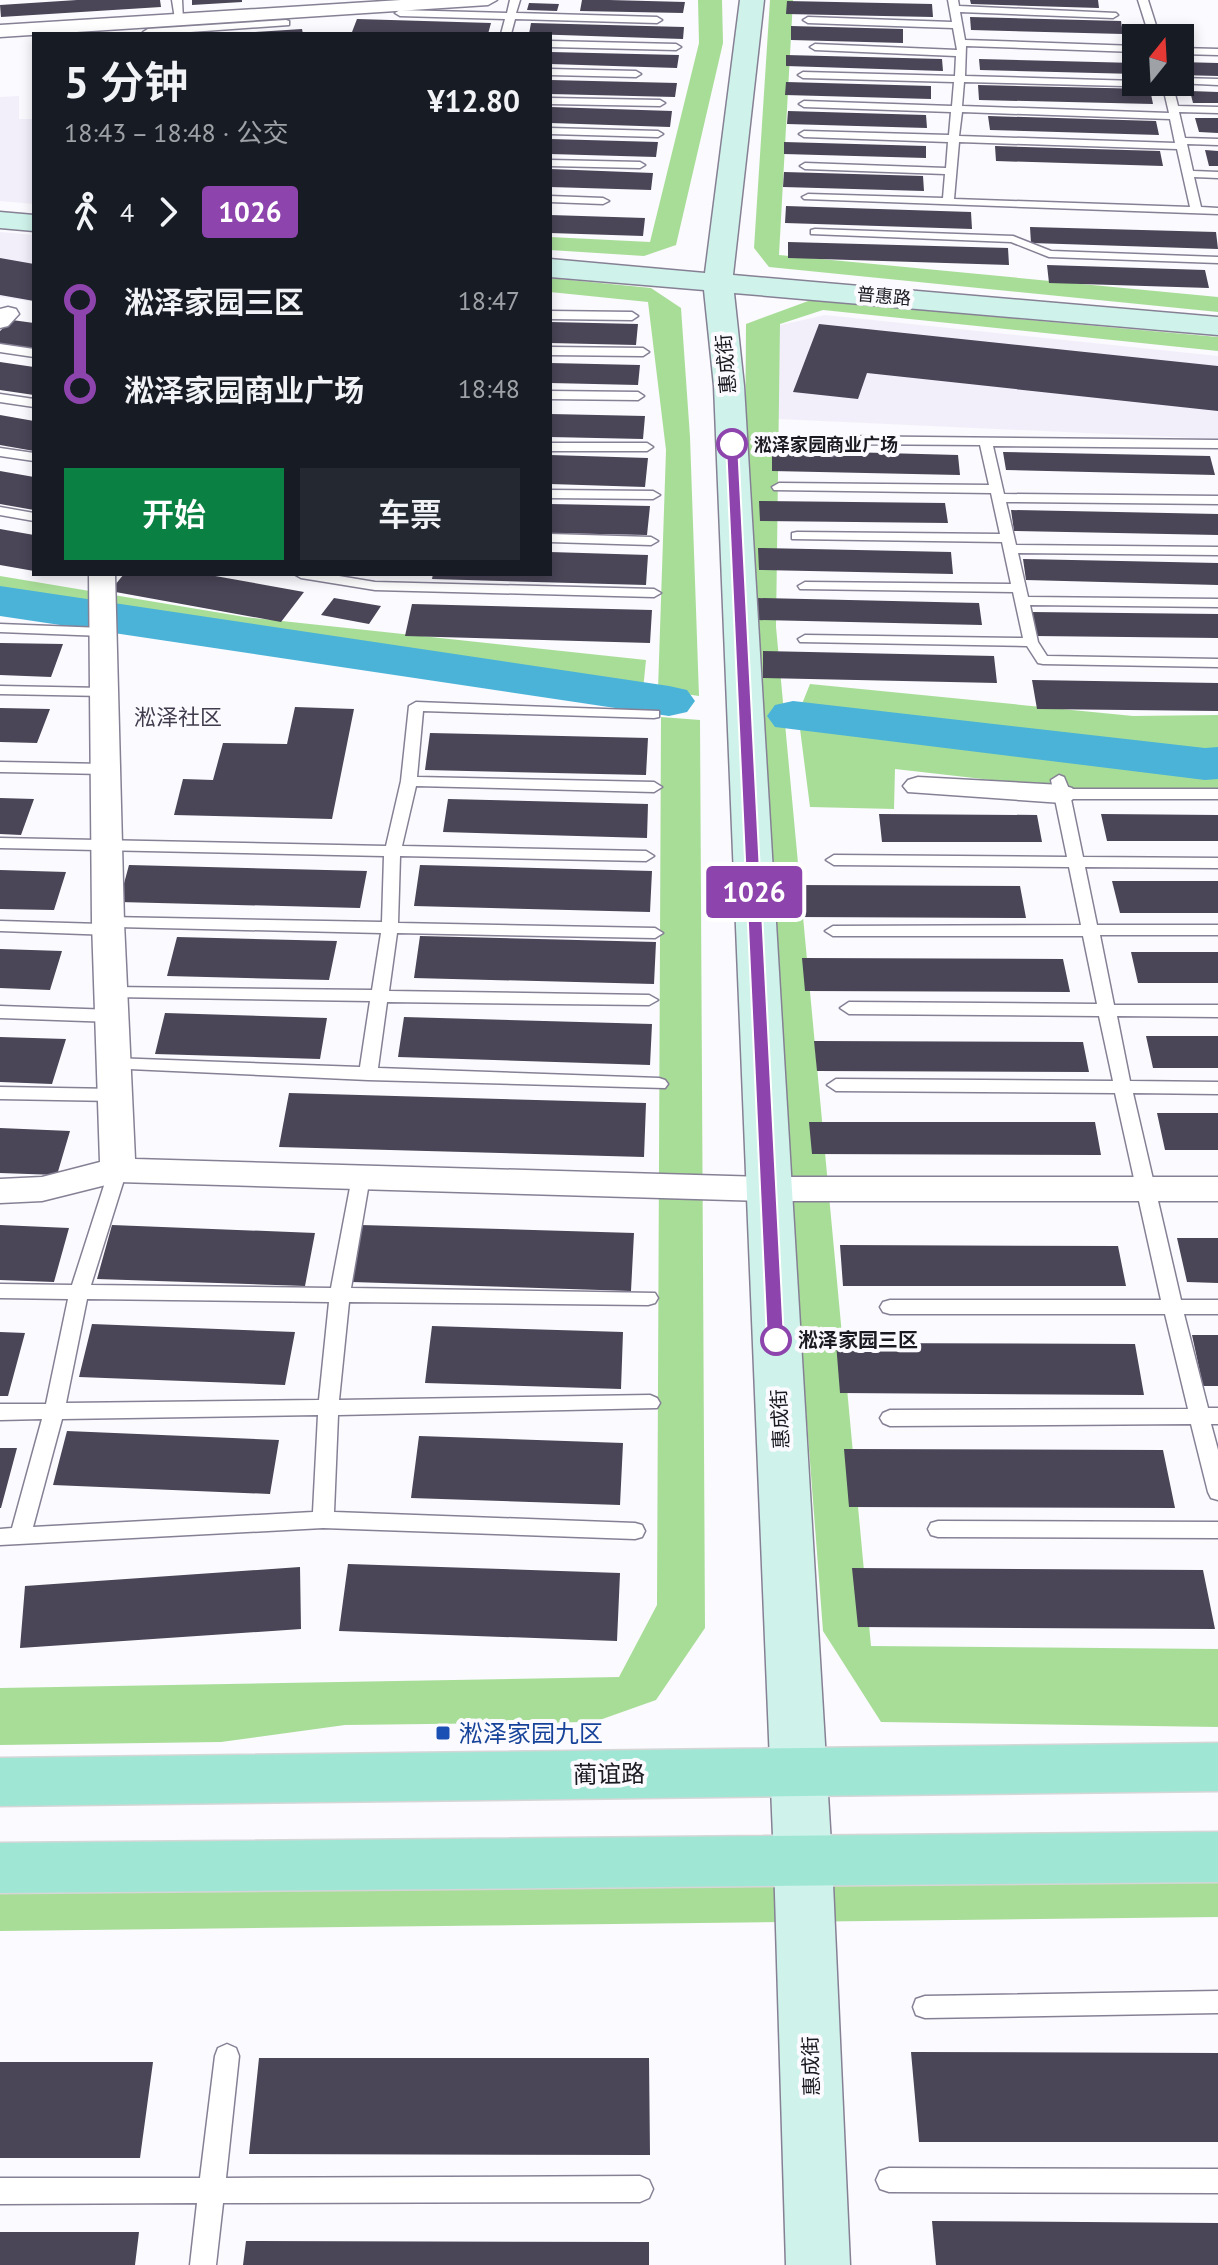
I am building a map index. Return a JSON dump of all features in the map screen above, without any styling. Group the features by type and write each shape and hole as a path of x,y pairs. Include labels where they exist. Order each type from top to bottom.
{"main road":[{"name":"蔺谊路","path":"0,1782 1218,1767"},
{"path":"0,1868 1218,1857"}],"street":[{"path":"0,31 147,29 179,10 488,0"},
{"name":"惠成街","path":"752,0 718,281 729,386 803,1861 818,2265"},
{"path":"0,220 32,223"},
{"name":"普惠路","path":"552,268 1218,326"},
{"path":"102,576 118,1170"},
{"path":"918,786 1060,787"},
{"path":"0,1191 42,1189 118,1170 768,1189 1218,1189"}],"lane":[{"path":"507,32 515,0"},
{"path":"1143,0 1151,24"},
{"path":"948,202 961,48 954,5 1113,15"},
{"path":"400,13 657,20"},
{"path":"808,20 957,25"},
{"path":"147,29 286,23"},
{"path":"552,44 676,47"},
{"path":"815,47 1122,49"},
{"path":"1194,51 1218,52"},
{"path":"552,72 636,74"},
{"path":"803,75 1122,82"},
{"path":"1194,81 1218,82"},
{"path":"1171,96 1196,210"},
{"path":"552,101 660,103"},
{"path":"804,104 956,109 1218,110"},
{"path":"552,131 658,134"},
{"path":"804,134 1181,144 1218,142"},
{"path":"552,163 640,165"},
{"path":"805,166 951,171"},
{"path":"1188,174 1218,175"},
{"path":"808,197 948,202 997,221 1013,239 1049,254 1218,260"},
{"path":"552,199 603,201"},
{"path":"815,232 1218,211"},
{"path":"552,315 632,316"},
{"path":"0,348 32,353"},
{"path":"552,351 643,352"},
{"path":"552,395 638,396"},
{"path":"0,398 32,403"},
{"path":"832,452 831,440 1218,444"},
{"path":"986,442 1031,642 1043,660 1218,663"},
{"path":"552,447 647,447"},
{"path":"0,452 32,457"},
{"path":"779,487 1218,500"},
{"path":"552,494 653,495"},
{"path":"0,511 32,517"},
{"path":"797,536 1218,551"},
{"path":"552,538 651,541"},
{"path":"327,576 654,593"},
{"path":"805,586 1218,603"},
{"path":"0,628 103,632"},
{"path":"805,639 1031,642"},
{"path":"0,690 104,692"},
{"path":"368,1074 390,927 392,853 409,781 416,706 654,714"},
{"path":"0,767 105,769"},
{"path":"409,781 654,787"},
{"path":"1218,794 1060,787 1144,1189 1173,1306 1209,1416 1218,1492"},
{"path":"0,843 646,856"},
{"path":"834,860 1218,863"},
{"path":"0,926 390,927 655,933"},
{"path":"833,931 1218,930"},
{"path":"0,1012 113,1004 380,996 649,1000"},
{"path":"849,1008 1218,1011"},
{"path":"0,1093 114,1080 368,1074 659,1084"},
{"path":"836,1085 1218,1088"},
{"path":"118,1170 79,1292 54,1411 10,1536 323,1520 635,1531"},
{"path":"323,1520 328,1406 340,1293 361,1177"},
{"path":"0,1291 648,1298"},
{"path":"890,1307 1218,1307"},
{"path":"0,1412 650,1403"},
{"path":"890,1418 1209,1416"},
{"path":"938,1529 1218,1530"},
{"path":"925,2007 1218,2002"},
{"path":"203,2265 227,2056"},
{"path":"889,2180 1218,2181"},
{"path":"0,2191 640,2189"}],"shaded area":[{"path":"19,96 19,119 32,119 32,204 0,201 0,97"},
{"path":"0,232 32,235 32,302 0,297"},
{"name":"淞泽家园商业广场","path":"825,315 1218,356 1218,439 755,418 759,330"}],"green space":[{"path":"698,0 722,0 723,43 676,245 644,256 552,250 552,237 650,242 699,43"},
{"path":"770,0 793,0 779,255 1218,297 1218,312 769,267 754,248"},
{"path":"552,278 651,288 681,308 690,437 699,696 658,690 666,450 648,302 552,292"},
{"path":"811,300 1218,337 1218,351 823,310 780,324 776,627 871,1646 1218,1649 1218,1727 881,1722 823,1631 744,601 746,324"},
{"path":"0,576 245,617 646,660 643,690 0,598"},
{"path":"810,684 1133,716 1218,715 1218,751 802,704"},
{"path":"661,717 700,720 705,1628 656,1700 594,1722 345,1725 221,1742 0,1745 0,1688 619,1677 657,1605"},
{"path":"800,729 1218,773 1218,798 1071,789 895,769 894,809 810,807"},
{"path":"1218,1850 1218,1917 0,1931 0,1855"}],"building":[{"path":"77,0 160,0 161,7 1,17 0,5"},
{"path":"192,0 242,0 242,2 192,5"},
{"path":"582,0 685,2 683,13 580,11"},
{"path":"970,0 1098,0 1099,8 971,4"},
{"path":"787,1 932,4 933,17 786,14"},
{"path":"529,3 559,4 557,11 527,10"},
{"path":"970,17 1121,21 1122,34 971,30"},
{"path":"357,19 491,23 489,32 352,32"},
{"path":"531,23 684,27 683,39 529,32"},
{"path":"791,26 903,29 903,43 791,40"},
{"path":"302,29 303,32 255,32"},
{"path":"552,52 679,55 677,68 552,64"},
{"path":"786,55 942,59 943,71 786,66"},
{"path":"979,59 1122,63 1122,74 980,70"},
{"path":"1194,62 1218,63 1218,76 1194,75"},
{"path":"552,80 677,83 675,97 552,94"},
{"path":"786,82 931,86 931,99 785,95"},
{"path":"978,85 1122,88 1122,96 1151,96 1153,104 979,100"},
{"path":"1194,91 1218,92 1218,103 1193,103"},
{"path":"552,107 672,111 670,127 552,123"},
{"path":"788,111 926,115 927,128 787,124"},
{"path":"988,116 1156,121 1159,135 990,130"},
{"path":"1195,118 1218,118 1218,133 1199,132"},
{"path":"552,139 658,142 656,157 552,154"},
{"path":"784,142 926,146 926,158 784,154"},
{"path":"995,146 1160,151 1163,166 996,161"},
{"path":"1205,150 1218,151 1218,166 1209,166"},
{"path":"552,169 653,173 651,190 552,187"},
{"path":"784,172 923,176 924,191 783,187"},
{"path":"786,206 971,212 972,229 785,223"},
{"path":"552,215 645,218 643,236 552,233"},
{"path":"1030,227 1216,232 1218,249 1031,243"},
{"path":"788,242 1008,248 1009,265 788,258"},
{"path":"0,258 32,264 32,301 0,295"},
{"path":"1047,265 1205,270 1209,288 1049,283"},
{"path":"12,320 32,323 32,349 0,344 0,331"},
{"path":"552,322 638,324 636,345 552,343"},
{"path":"819,324 1218,366 1218,411 867,373 858,399 793,392"},
{"path":"0,362 32,367 32,395 0,390"},
{"path":"552,363 640,365 638,385 552,383"},
{"path":"552,414 645,416 643,439 552,437"},
{"path":"0,415 32,421 32,451 0,445"},
{"path":"772,450 958,455 960,475 772,471"},
{"path":"1003,452 1210,456 1215,475 1006,470"},
{"path":"552,455 648,458 645,487 552,484"},
{"path":"0,471 32,477 32,510 0,504"},
{"path":"759,501 945,503 948,523 760,521"},
{"path":"552,504 650,506 647,535 552,533"},
{"path":"1011,510 1218,514 1218,535 1014,531"},
{"path":"0,529 32,535 32,571 0,565"},
{"path":"758,548 951,552 953,574 759,570"},
{"path":"552,552 648,555 646,585 432,579 433,576 552,576"},
{"path":"1023,559 1218,563 1218,585 1026,580"},
{"path":"122,576 215,576 304,592 281,622 110,591"},
{"path":"334,598 381,606 369,624 321,615"},
{"path":"757,598 979,603 982,625 757,620"},
{"path":"412,604 652,610 650,643 405,636"},
{"path":"1031,612 1218,614 1218,638 1035,636"},
{"path":"0,643 63,644 51,677 0,675"},
{"path":"763,651 994,656 997,683 763,678"},
{"path":"1032,680 1218,683 1218,711 1037,709"},
{"path":"295,707 354,709 332,819 174,815 183,779 213,780 223,743 287,744"},
{"path":"0,708 50,709 37,743 0,742"},
{"path":"430,733 648,738 646,775 425,770"},
{"path":"0,798 34,799 21,835 0,834"},
{"path":"448,799 648,804 647,838 443,832"},
{"path":"879,814 1037,815 1042,842 882,842"},
{"path":"1101,814 1218,815 1218,841 1107,841"},
{"path":"129,865 367,871 360,908 119,902"},
{"path":"420,865 652,871 650,912 414,906"},
{"path":"0,870 66,872 54,910 0,909"},
{"path":"1112,881 1218,881 1218,913 1120,913"},
{"path":"795,885 1020,886 1026,918 798,917"},
{"path":"420,936 656,942 654,984 414,978"},
{"path":"177,937 337,941 329,980 167,976"},
{"path":"0,949 62,951 50,990 0,988"},
{"path":"1131,952 1218,952 1218,983 1138,983"},
{"path":"802,958 1063,959 1070,992 805,991"},
{"path":"165,1013 327,1018 320,1059 155,1054"},
{"path":"404,1017 652,1024 650,1065 398,1057"},
{"path":"1146,1036 1218,1036 1218,1068 1153,1068"},
{"path":"0,1037 66,1039 52,1084 0,1082"},
{"path":"814,1041 1083,1042 1089,1072 817,1071"},
{"path":"289,1093 646,1103 644,1157 279,1147"},
{"path":"1157,1113 1218,1113 1218,1150 1165,1150"},
{"path":"809,1122 1095,1122 1101,1155 812,1154"},
{"path":"0,1128 70,1131 57,1175 0,1173"},
{"path":"0,1225 69,1228 54,1282 0,1280"},
{"path":"112,1225 315,1233 305,1286 97,1279"},
{"path":"361,1225 634,1233 631,1291 352,1282"},
{"path":"1177,1238 1218,1238 1218,1283 1187,1282"},
{"path":"840,1245 1118,1246 1126,1286 843,1286"},
{"path":"92,1324 295,1332 285,1385 79,1377"},
{"path":"432,1326 623,1332 621,1389 425,1383"},
{"path":"0,1332 25,1333 8,1396 0,1396"},
{"path":"1192,1335 1218,1335 1218,1386 1203,1386"},
{"path":"836,1343 1135,1344 1144,1395 840,1393"},
{"path":"67,1431 279,1440 270,1494 53,1485"},
{"path":"419,1436 623,1443 620,1505 411,1498"},
{"path":"0,1448 17,1448 1,1508 0,1508"},
{"path":"844,1449 1163,1450 1175,1508 849,1507"},
{"path":"348,1564 620,1573 617,1641 339,1631"},
{"path":"300,1567 301,1629 20,1648 25,1586"},
{"path":"852,1568 1203,1570 1215,1629 858,1627"},
{"path":"911,2052 1218,2053 1218,2142 919,2142"},
{"path":"259,2058 649,2058 650,2155 249,2154"},
{"path":"0,2062 153,2062 140,2158 0,2158"},
{"path":"932,2221 1218,2223 1218,2265 936,2265"},
{"path":"0,2232 139,2232 135,2265 0,2265"},
{"path":"246,2241 649,2242 649,2265 243,2265"}],"waterway":[{"path":"0,601 669,701"},
{"path":"793,716 1205,764 1218,763"}],"bus line":[{"name":"1026","path":"732,444 776,1340"}],"place":[{"name":"淞泽家园商业广场","path":"732,444"},
{"name":"淞泽家园三区","path":"776,1340"},
{"name":"淞泽家园九区","path":"443,1733"}],"district":[{"name":"淞泽社区","path":"178,717"}]}
